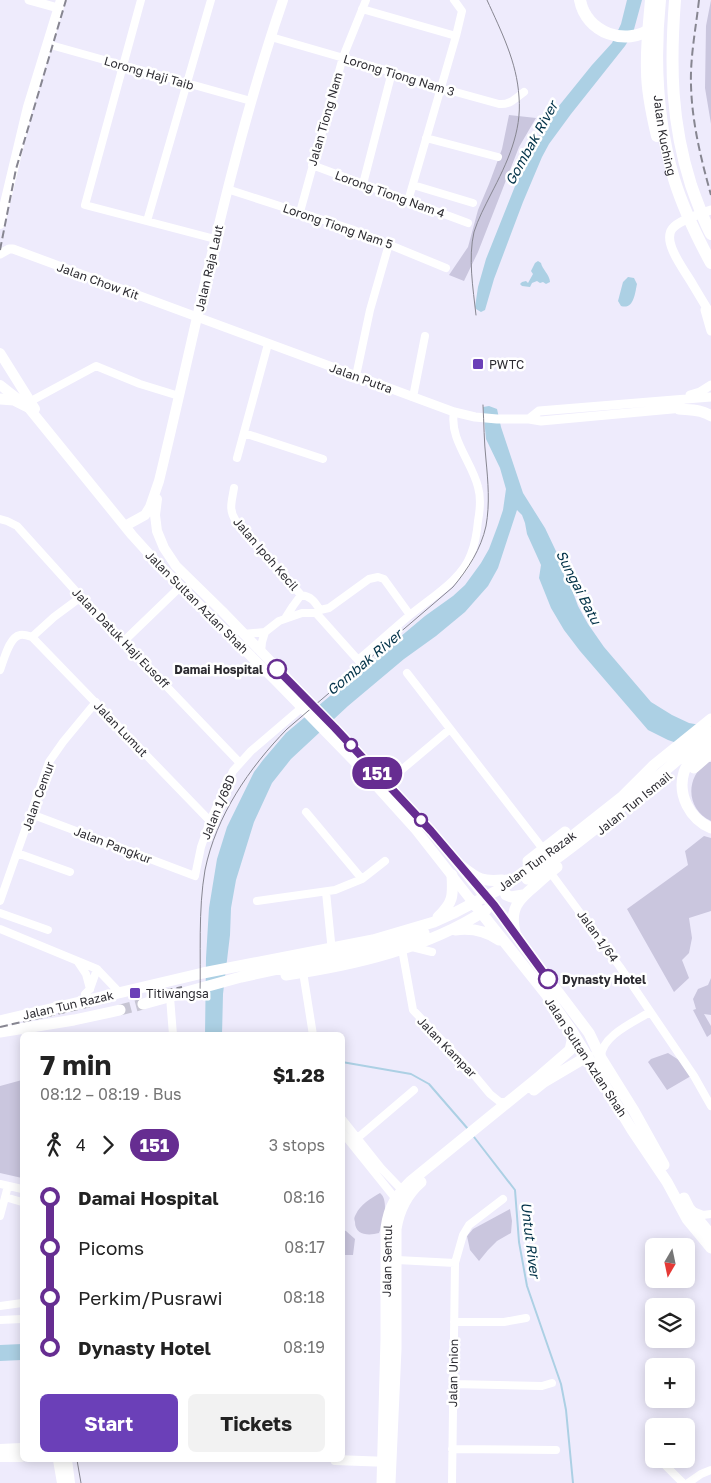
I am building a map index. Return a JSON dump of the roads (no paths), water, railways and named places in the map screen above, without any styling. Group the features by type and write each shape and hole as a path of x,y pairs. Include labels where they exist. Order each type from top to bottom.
{"highway":[{"name":"Jalan Kuching","path":"660,0 656,32 657,66 659,99 668,152 674,179 684,208 711,263"},
{"path":"581,1 585,15 598,29 609,35 628,37 644,33 655,26 664,15 668,0"},
{"name":"Jalan Kuching","path":"675,0 671,64 675,111 682,157 698,205 711,234"},
{"path":"671,64 676,53 683,0"},
{"path":"650,6 646,71 658,138 668,152"}],"main road":[{"name":"Jalan Raja Laut","path":"125,526 145,515 159,481 227,189 251,101 283,0"},
{"path":"0,224 21,133 59,4"},
{"name":"Jalan Sultan Azlan Shah","path":"0,353 30,404 48,429 134,537 180,587 386,783 431,831 494,905 589,1033 601,1058 634,1111 689,1208 711,1234"},
{"name":"Jalan Sultan Azlan Shah","path":"0,385 30,404"},
{"path":"0,399 30,404"},
{"path":"680,404 711,416"},
{"name":"Jalan Sultan Azlan Shah","path":"159,481 155,515 157,531 164,548 176,566 261,652 307,709"},
{"name":"Jalan Tun Razak","path":"630,797 654,765 709,725"},
{"name":"Jalan Tun Razak","path":"233,965 276,964 376,948 421,934 460,918 504,895 554,861 684,754 709,725"},
{"name":"Jalan Sultan Azlan Shah","path":"332,731 416,830 546,994 572,1031 632,1130 667,1182 687,1219 711,1248"},
{"path":"684,799 689,776 711,743"},
{"path":"706,752 688,765 684,772 683,790 684,799 692,814 704,825 711,828"},
{"name":"Jalan Tun Ismail","path":"523,895 672,772 706,752"},
{"name":"Jalan Tun Ismail","path":"482,893 505,879 638,774 654,765"},
{"path":"630,797 672,772"},
{"path":"460,865 480,879 492,881 505,879 503,887 506,894 511,897 523,895"},
{"path":"436,918 452,900 452,875"},
{"name":"Jalan Tun Razak","path":"0,1021 137,990 331,942 379,934 436,918 482,893"},
{"path":"517,936 514,914 517,904 523,895"},
{"name":"Jalan Tun Razak","path":"237,978 252,980 303,972 406,948 459,927 494,905"},
{"path":"436,918 449,915 455,916 457,922 448,931"},
{"path":"448,931 468,930 488,933 509,948"},
{"name":"Jalan Tun Razak","path":"143,1004 237,978 276,964"},
{"name":"Jalan Tun Razak","path":"0,1014 88,992 137,990"},
{"name":"Jalan Tun Razak","path":"0,1034 16,1029 74,1020 120,1010"},
{"path":"577,1019 589,1046 588,1056"},
{"name":"Jalan Sentul","path":"477,1131 506,1102 570,1050 572,1031"},
{"name":"Jalan Sentul","path":"390,1483 387,1458 386,1228 388,1217 398,1194 477,1131 544,1082 588,1056"},
{"name":"Jalan Sentul","path":"382,1483 387,1458 396,1349 397,1221 408,1195 466,1140"},
{"path":"0,1448 20,1448"},
{"path":"345,1455 387,1458"},
{"path":"0,1457 20,1457"},
{"path":"345,1460 387,1458"},
{"path":"58,1462 62,1483"},
{"path":"67,1462 70,1483"}],"street":[{"path":"28,0 59,4"},
{"path":"141,0 85,205 215,240"},
{"path":"147,222 211,0"},
{"name":"Jalan Tiong Nam","path":"300,212 343,57 366,0"},
{"path":"408,201 462,10 454,0"},
{"path":"362,9 456,36"},
{"name":"Lorong Tiong Nam 3","path":"271,37 343,57 441,88 504,104 514,101 524,92"},
{"name":"Lorong Haji Taib","path":"47,44 251,101"},
{"path":"362,184 392,72"},
{"path":"426,138 498,158"},
{"name":"Lorong Tiong Nam 4","path":"312,165 468,224"},
{"name":"Lorong Tiong Nam 4","path":"413,185 473,203"},
{"name":"Lorong Tiong Nam 5","path":"227,189 351,229 446,268"},
{"path":"711,210 679,223 670,232 670,242 677,259 711,315"},
{"path":"356,376 370,310 389,244"},
{"name":"Jalan Chow Kit","path":"0,254 9,249 14,249 197,318"},
{"path":"703,303 711,332"},
{"name":"Jalan Putra","path":"197,318 464,415 553,421 680,404 711,397"},
{"path":"413,397 425,336"},
{"path":"237,458 268,344"},
{"path":"30,404 96,366 140,384 179,396"},
{"path":"680,404 711,385"},
{"name":"Jalan Putra","path":"680,404 711,407"},
{"path":"261,652 265,632 279,620 329,608 369,579 384,578 410,615 442,590 460,572 471,555 477,530 479,488 453,426 454,412"},
{"path":"244,433 323,459"},
{"name":"Jalan Ipoh Kecil","path":"234,488 231,506 232,514 301,595 312,599 318,611 358,660 410,615"},
{"name":"Jalan Datuk Haji Eusoff","path":"0,519 7,520 17,526 82,597 240,762"},
{"path":"124,641 180,587"},
{"path":"286,617 301,595"},
{"path":"0,670 10,642 15,637 20,634 32,637 54,617 82,597"},
{"path":"244,634 265,632"},
{"name":"Jalan Lumut","path":"32,637 210,820"},
{"path":"407,674 543,849"},
{"name":"Jalan Cemur","path":"0,901 52,757 96,702"},
{"name":"Jalan 1/68D","path":"194,876 210,820 232,771 299,710 307,709"},
{"path":"386,783 450,729"},
{"path":"306,812 362,879"},
{"name":"Jalan Pangkur","path":"31,814 194,876"},
{"path":"17,852 70,872"},
{"path":"257,901 336,890 362,879 385,861"},
{"name":"Jalan 1/64","path":"550,872 594,930 694,1076 711,1106"},
{"path":"326,892 331,942"},
{"path":"0,913 48,930"},
{"path":"0,929 97,970 116,990"},
{"path":"406,948 419,948 432,952"},
{"name":"Jalan Kampar","path":"406,948 413,1010 490,1094 500,1102 506,1102"},
{"path":"78,962 86,974 88,992"},
{"path":"88,992 97,970"},
{"path":"303,972 313,1032"},
{"path":"170,997 173,1032"},
{"path":"601,1058 602,1049 610,1038 650,1012"},
{"path":"589,1033 599,1040 610,1038"},
{"path":"354,1140 414,1090"},
{"path":"345,1124 354,1140 398,1194"},
{"path":"345,1134 354,1140"},
{"path":"0,1216 5,1197 4,1185 20,1189"},
{"path":"5,1197 20,1201"},
{"name":"Jalan Union","path":"452,1483 455,1263 465,1230 503,1199"},
{"path":"689,1208 699,1214 711,1214"},
{"path":"711,1219 711,1234"},
{"path":"397,1260 455,1263"},
{"path":"0,1306 20,1303"},
{"path":"454,1322 504,1322 526,1318"},
{"path":"0,1320 20,1319"},
{"path":"453,1384 542,1386 552,1384"},
{"path":"452,1449 556,1450"},
{"path":"668,1468 683,1483"},
{"path":"688,1483 711,1470"}],"water":[{"name":"Gombak River","path":"627,0 642,0 633,33 549,144 523,202 494,279 485,310 481,312 475,307 478,287 486,259 527,156 554,112 612,43 621,24"},
{"path":"538,261 549,277 550,282 546,284 537,281 532,283 530,287 522,286 520,284 522,282 526,281 528,283 533,274 531,271"},
{"path":"628,277 634,278 637,284 631,303 625,307 621,306 618,301 623,282"},
{"name":"Gombak River","path":"489,406 497,409 501,427 523,493 545,528 564,568 578,606 588,624 604,647 651,702 689,723 711,727 711,755 668,740 648,730 580,651 564,630 551,608 539,578 541,565 527,534 522,515 517,510 498,568 488,586 465,612 404,659 348,706 291,759 272,783 254,822 236,880 231,908 230,935 223,994 222,1032 205,1032 209,908 217,859 227,827 254,772 286,733 425,616 453,596 465,585 481,563 489,549 498,525 503,510 506,489 500,468 486,439 483,407"},
{"path":"20,1344 20,1360 0,1361 0,1345"}],"waterway":[{"name":"Untut River","path":"345,1063 411,1074 429,1084 468,1129"},
{"name":"Untut River","path":"474,1137 515,1190 519,1242 527,1286 561,1384 566,1410 573,1483"}],"tunnel":[{"path":"120,1010 143,1004"}],"tram line":[{"path":"476,315 471,263 474,232 503,171 512,147 516,135 519,110 518,84 512,59 487,0"},
{"path":"200,996 201,917 205,870 217,831 236,794 260,760 287,729 453,587 469,566 477,551 484,534 488,509 483,405"},
{"path":"77,1462 81,1483"}],"railway":[{"path":"0,250 16,169 66,0"},
{"path":"699,0 691,64 691,85 698,141 711,195"},
{"path":"153,993 182,987"},
{"path":"0,1027 91,1006"}],"place":[{"name":"PWTC","path":"478,364"},
{"name":"Damai Hospital","path":"277,669"},
{"name":"Dynasty Hotel","path":"548,979"},
{"name":"Titiwangsa","path":"135,993"}],"water label":[{"name":"Sungai Batu","path":"579,587"}]}
